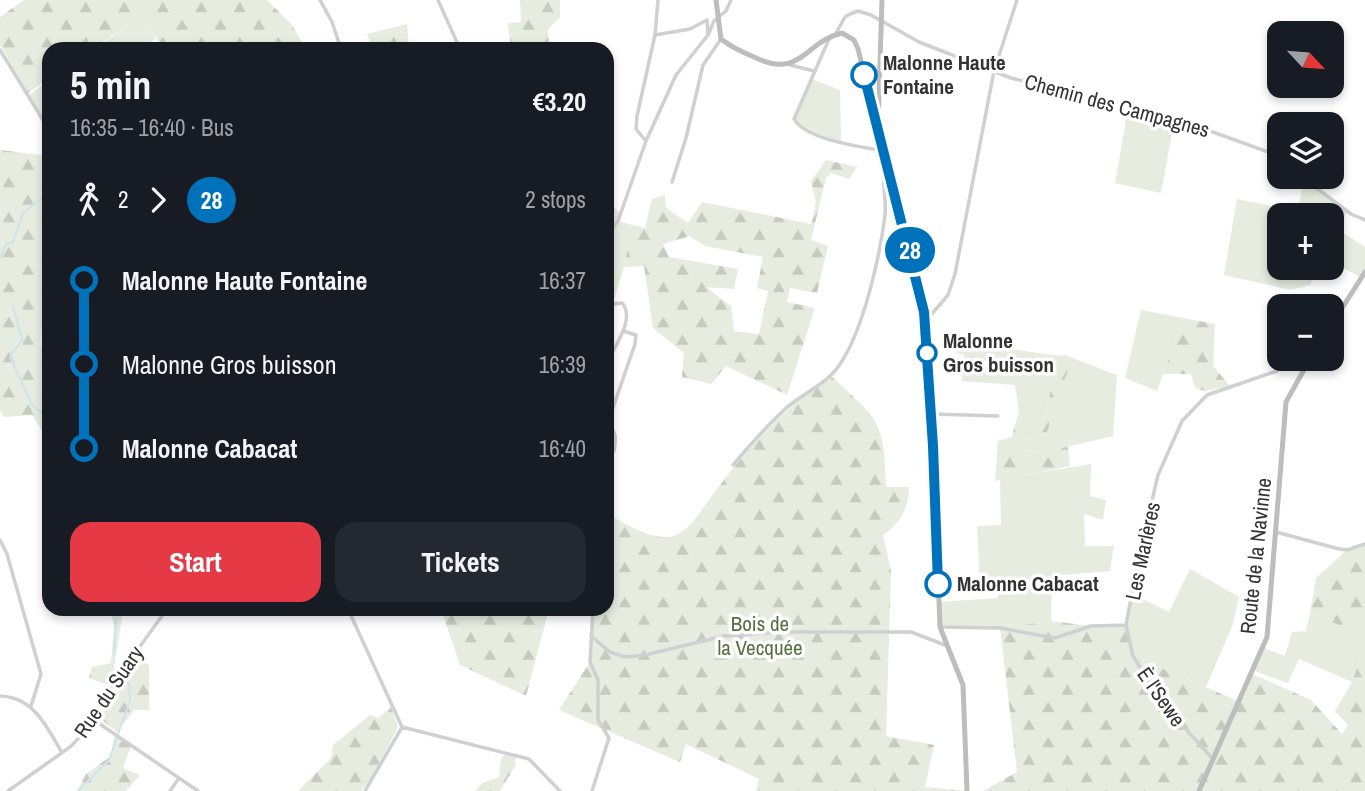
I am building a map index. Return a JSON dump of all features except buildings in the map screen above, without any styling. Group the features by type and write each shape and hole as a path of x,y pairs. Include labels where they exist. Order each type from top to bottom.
{"main road":[{"path":"716,0 721,38 762,61 790,65 832,37 848,35 854,40 921,293 931,415 940,627 964,693 967,791"},
{"path":"878,127 882,0"},
{"path":"1344,305 1365,272"},
{"name":"Route de la Navinne","path":"1199,791 1266,637 1286,402 1303,371"}],"street":[{"path":"320,0 338,42"},
{"path":"323,5 331,0"},
{"path":"438,0 457,42"},
{"path":"646,141 636,129 637,116 655,35 658,0"},
{"path":"614,226 646,141 678,73 708,35 717,16 726,11 731,0"},
{"path":"925,322 943,302 955,274 994,71 1017,0"},
{"path":"882,19 858,11 845,17 814,71 794,119 796,124 830,139 884,151"},
{"name":"Chemin des Campagnes","path":"882,19 919,42 1030,84 1163,114 1267,152"},
{"path":"655,35 690,29 706,20 708,35"},
{"path":"672,182 687,138 703,65 721,38"},
{"path":"0,50 42,119"},
{"path":"790,65 814,71"},
{"path":"733,465 784,410 837,369 845,354 866,304 882,231 886,203 883,170 887,160"},
{"path":"1318,189 1351,214 1365,220"},
{"path":"614,306 625,306 623,331 614,349"},
{"path":"614,405 635,344 636,335 623,331"},
{"name":"Les Marlères","path":"940,627 1000,628 1055,638 1091,626 1126,625 1158,475 1182,421 1207,395 1277,371"},
{"path":"931,415 998,416"},
{"path":"614,430 614,451"},
{"path":"1276,531 1339,549 1347,550 1365,544"},
{"path":"0,540 7,554 41,674 31,706"},
{"name":"Rue du Suary","path":"8,791 70,747 94,720 107,692 162,616"},
{"path":"351,616 402,727"},
{"path":"592,616 590,662 598,680 598,720 609,738 592,791"},
{"name":"È l'Sewe","path":"1126,625 1133,656 1162,703 1213,759"},
{"path":"591,636 610,652 625,657 724,636 766,633 891,631 919,634 945,645"},
{"path":"0,696 12,696 31,706 61,751"},
{"path":"94,720 198,791"},
{"path":"365,791 402,727"},
{"path":"402,727 529,759 560,791"},
{"path":"170,791 179,778"}],"green space":[{"path":"24,0 267,0 292,25 302,42 159,42 142,16 103,42 42,42 42,83 28,93 0,45 0,17"},
{"path":"520,0 560,0 560,18 548,29 549,42 510,42 508,23 521,22"},
{"path":"142,16 156,38 151,42 104,42"},
{"path":"407,24 408,42 370,42 367,34"},
{"path":"812,79 840,90 841,142 809,131 794,119"},
{"path":"42,85 42,116 29,95"},
{"path":"1128,108 1174,122 1161,193 1115,183"},
{"path":"0,150 42,155 42,431 32,415 4,417 0,410"},
{"path":"826,160 857,167 849,179 831,173 826,178 811,240 828,246 817,293 790,288 787,302 815,308 787,395 726,366 711,384 682,377 684,353 653,328 644,266 624,267 632,225 645,228 652,199 665,195 666,208 688,223 702,202 811,224 816,202 811,181","holes":["690,236 705,246 763,257 757,288 768,291 759,334 734,331 731,306 706,287 734,289 738,269 669,257 663,244"]},
{"path":"1302,189 1318,189 1336,203 1299,203"},
{"path":"1237,199 1267,205 1267,280 1313,280 1310,285 1291,290 1224,275"},
{"path":"614,208 620,213 614,226"},
{"path":"618,221 632,225 624,267 614,299 614,226"},
{"path":"1344,234 1365,247 1365,272 1362,278 1344,268"},
{"path":"1141,310 1183,318 1157,391 1125,378"},
{"path":"1183,318 1215,324 1213,366 1230,386 1205,391 1195,388 1191,374 1163,374"},
{"path":"954,341 1059,356 1044,419 1014,428 1019,411 1015,385 962,381 964,355 954,352"},
{"path":"1059,356 1072,358 1046,435 1025,439 1020,449 1023,452 1068,447 1070,466 995,481 998,441 1012,437 1014,428 1044,419"},
{"path":"1072,358 1117,375 1113,436 1067,447 1023,452 1020,449 1025,439 1046,435"},
{"name":"Bois de la Vecquée","path":"830,375 876,422 883,447 886,487 909,487 902,514 894,526 883,535 891,570 886,736 934,745 925,787 969,791 756,791 759,779 686,744 680,762 559,710 590,662 592,616 614,616 614,518 652,535 668,537 679,534 693,522 761,436"},
{"path":"1091,464 1090,496 1106,500 1103,520 1084,514 1085,546 1114,546 1110,571 1052,576 1051,621 1000,628 940,627 939,602 998,598 998,587 980,587 977,526 1001,525 1000,479"},
{"path":"1365,544 1365,636 1310,613 1316,578 1347,550"},
{"path":"1190,569 1239,597 1233,624 1206,687 1133,656 1126,625 1134,595 1169,612"},
{"path":"1310,613 1365,636 1365,646 1352,682 1299,659 1288,683 1252,670 1262,647 1285,656 1292,632 1306,631"},
{"path":"112,616 121,616 113,674 143,658 149,666 149,710 134,710 117,732 98,717 111,686 89,678 92,667 111,663 114,627"},
{"path":"443,616 547,616 526,696 460,665"},
{"path":"1051,621 1091,626 1126,625 1133,656 1238,701 1250,673 1311,700 1342,734 1348,725 1335,711 1352,682 1365,646 1365,791 983,791 1017,772 1000,628"},
{"path":"391,707 398,727 371,778 361,791 298,791 331,758 333,745 370,715 378,718"},
{"path":"114,736 131,746 123,768 140,775 126,791 77,791 86,774 111,756"},
{"path":"505,755 516,758 515,766 500,791 475,791 482,783 499,777 501,758"}],"waterway":[{"path":"0,258 6,244 13,242 23,213 42,198"},
{"path":"13,306 22,340 10,356 32,405 42,413"},
{"path":"114,653 116,620"},
{"path":"78,791 109,760 130,700 129,684 120,673"}],"bus line":[{"name":"28","path":"864,75 924,312 933,446 938,584"}],"place":[{"name":"Malonne Haute Fontaine","path":"864,75"},
{"name":"Malonne Gros buisson","path":"927,353"},
{"name":"Malonne Cabacat","path":"938,584"}]}
